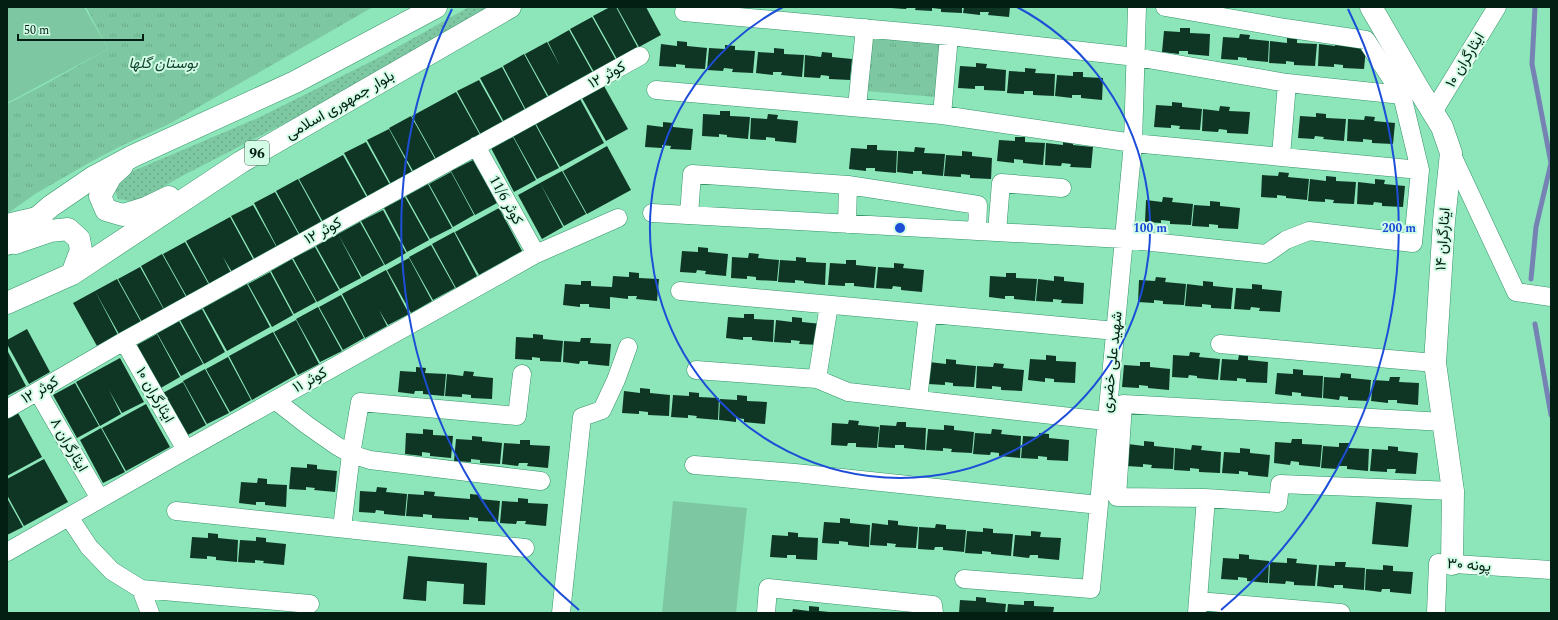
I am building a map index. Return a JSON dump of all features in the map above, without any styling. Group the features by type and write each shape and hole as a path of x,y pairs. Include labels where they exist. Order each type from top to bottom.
{"main road":[{"path":"7,245 51,206 92,178 133,156 295,82 436,7"},
{"name":"بلوار جمهوری اسلامی","path":"7,303 72,274 241,162 510,7"},
{"name":"ایثارگران ۱۴","path":"1371,7 1442,127 1451,153 1444,221 1435,363 1453,491 1452,564"},
{"path":"133,156 111,176 100,196 106,210 123,215 146,208 241,162"},
{"path":"7,225 37,218"},
{"path":"7,245 50,231 68,229 78,239 81,250 72,274"}],"street":[{"name":"شهید علی خضری","path":"964,579 1091,589 1133,143 1137,7"},
{"path":"652,213 1123,239 1266,254 1286,240 1309,231 1413,243 1420,170 1402,94 1366,40 1285,28 1165,7"},
{"name":"ایثارگران ۱۰","path":"1433,112 1497,7"},
{"path":"684,12 734,12 865,28 1136,57 1287,83 1402,94"},
{"path":"857,107 865,28"},
{"path":"942,115 949,36"},
{"name":"کوثر ۱۲","path":"7,408 38,392 124,341 640,56"},
{"path":"1281,156 1287,83"},
{"path":"656,90 942,115 1133,143 1420,170"},
{"name":"کوثر 11/6","path":"476,146 536,254"},
{"path":"1451,153 1516,292 1551,297"},
{"path":"689,215 692,174 848,185 978,205 977,231"},
{"path":"997,232 1001,183 1062,188"},
{"path":"847,224 848,185"},
{"name":"کوثر ۱۱","path":"7,552 536,254 618,218"},
{"path":"680,291 1116,331"},
{"path":"817,379 829,305"},
{"path":"918,399 928,314"},
{"name":"ایثارگران ۱۰","path":"124,341 186,450"},
{"path":"1220,344 1435,363"},
{"path":"561,613 582,417 602,410 616,380 628,347"},
{"path":"696,370 817,379 848,392 1106,421"},
{"path":"342,528 351,454 360,402 517,416 522,374"},
{"name":"ایثارگران ۸","path":"38,392 100,499"},
{"path":"275,400 306,425 351,454 370,460 541,481"},
{"path":"1444,422 1123,404 1117,497 1206,498 1278,504 1280,484 1453,491"},
{"path":"694,465 795,473 1099,505"},
{"path":"1206,498 1198,607 1341,613"},
{"path":"176,511 525,548"},
{"path":"69,517 89,547 112,571 141,589 310,604"},
{"name":"پونه ۳۰","path":"1436,613 1438,563 1551,570"},
{"path":"766,613 768,588 933,605 934,613"},
{"path":"141,589 150,613"}],"green space":[{"path":"7,7 84,7 108,49 7,103"},
{"name":"بوستان گلها","path":"86,7 373,7 169,124 121,146 87,164 35,194 7,214 7,104 108,49"},
{"path":"469,7 489,7 295,118 180,177 137,202 118,199 114,187 126,174 258,118 378,58"},
{"path":"870,37 941,43 936,97 866,91"},
{"path":"673,501 747,508 736,613 662,613"}],"building":[{"path":"610,7 616,7 638,48 617,59 593,16"},
{"path":"617,7 646,7 661,35 639,47"},
{"path":"891,7 907,7 906,9"},
{"path":"916,7 962,7 962,13 941,12 941,9 932,8 932,11 915,10"},
{"path":"964,7 1010,7 1009,17 988,15 989,12 980,12 980,15 963,13"},
{"path":"592,17 616,60 594,72 570,29"},
{"path":"1180,28 1190,28 1190,33 1210,34 1209,56 1188,54 1188,51 1179,51 1179,54 1162,52 1164,31 1180,32"},
{"path":"569,30 593,73 549,97 525,54 547,42 560,66 548,42"},
{"path":"1240,34 1250,35 1249,39 1269,41 1268,62 1247,60 1247,58 1238,57 1238,60 1221,59 1223,37 1239,38"},
{"path":"1287,38 1297,39 1297,43 1317,44 1315,66 1294,65 1294,62 1286,61 1286,64 1269,63 1270,41 1287,43"},
{"path":"677,41 687,42 687,46 707,48 705,69 685,68 685,65 676,64 676,67 659,66 661,44 677,46"},
{"path":"1336,41 1346,42 1345,46 1366,48 1364,69 1343,68 1343,65 1334,64 1334,67 1318,66 1319,44 1335,46"},
{"path":"725,45 735,46 735,50 755,51 753,73 732,72 733,69 724,68 723,71 707,70 709,48 725,49"},
{"path":"774,48 784,49 784,54 804,55 802,77 781,75 782,72 773,72 773,75 756,73 758,52 774,53"},
{"path":"822,52 832,53 832,57 852,59 850,80 829,79 829,76 821,75 820,78 804,77 805,55 821,57"},
{"path":"524,54 548,98 526,110 503,66"},
{"path":"976,63 987,64 986,68 1006,70 1005,91 984,90 984,86 975,86 975,89 958,88 960,66 976,67"},
{"path":"502,67 525,110 504,122 480,78"},
{"path":"1025,68 1036,69 1035,73 1055,74 1054,96 1033,95 1033,91 1024,91 1024,94 1007,93 1009,71 1025,72"},
{"path":"1073,72 1083,72 1083,77 1103,78 1102,100 1081,98 1081,95 1072,95 1072,98 1055,96 1057,75 1073,76"},
{"path":"479,80 503,123 481,135 457,91"},
{"path":"604,86 628,129 606,141 582,98"},
{"path":"456,92 480,135 436,159 412,116"},
{"path":"580,99 604,143 560,167 536,124"},
{"path":"1172,102 1182,103 1182,107 1202,109 1200,130 1179,129 1180,126 1171,125 1171,128 1154,127 1156,105 1172,106"},
{"path":"1220,106 1230,107 1229,111 1250,112 1248,134 1227,133 1227,130 1219,129 1218,132 1202,131 1203,109 1219,111"},
{"path":"720,111 730,111 730,116 750,117 748,139 727,137 727,135 719,134 719,137 702,136 703,114 720,115"},
{"path":"1316,113 1326,114 1326,118 1346,119 1344,141 1323,139 1324,137 1315,136 1314,139 1298,138 1300,116 1316,117"},
{"path":"768,114 778,115 777,119 798,121 796,143 775,141 775,138 766,137 766,140 750,139 751,118 767,119"},
{"path":"411,116 435,159 413,171 389,128"},
{"path":"1365,116 1375,117 1374,121 1395,123 1393,144 1372,143 1372,140 1363,139 1363,142 1347,141 1348,119 1364,120"},
{"path":"663,122 673,123 673,127 693,129 691,150 670,149 671,146 662,145 662,148 645,147 647,125 663,127"},
{"path":"535,124 559,168 537,179 513,136"},
{"path":"389,129 412,172 391,184 367,140"},
{"path":"513,137 536,180 514,192 491,148"},
{"path":"1015,137 1025,137 1025,142 1045,143 1043,165 1023,163 1023,160 1014,159 1014,163 997,161 999,140 1015,141"},
{"path":"1063,140 1073,141 1073,145 1093,147 1091,168 1070,167 1071,164 1062,163 1061,166 1045,165 1046,143 1063,145"},
{"path":"366,142 390,185 368,197 344,153"},
{"path":"867,145 877,145 877,150 897,151 896,173 875,171 875,168 866,168 866,171 849,169 851,148 867,149"},
{"path":"607,146 631,190 587,214 563,171"},
{"path":"915,147 925,148 924,153 945,154 943,176 922,174 922,171 913,171 913,174 897,172 898,151 914,152"},
{"path":"962,151 972,152 972,156 992,158 991,179 970,178 970,175 961,174 961,177 944,176 946,155 962,156"},
{"path":"343,155 367,198 323,222 299,179"},
{"path":"473,160 497,203 475,215 451,171"},
{"path":"562,171 586,214 564,226 540,183"},
{"path":"451,172 474,215 453,227 429,184"},
{"path":"1279,172 1289,173 1288,177 1309,179 1307,200 1286,198 1286,196 1277,195 1277,198 1261,197 1262,175 1278,176"},
{"path":"1326,176 1336,177 1336,181 1356,182 1354,204 1333,203 1334,200 1325,199 1325,202 1308,201 1310,179 1326,181"},
{"path":"298,179 322,223 300,235 276,191"},
{"path":"1375,179 1385,180 1384,184 1405,186 1403,207 1382,206 1382,203 1374,202 1373,205 1357,204 1358,182 1375,184"},
{"path":"540,183 563,227 542,239 518,195"},
{"path":"428,184 452,228 430,239 406,196"},
{"path":"275,192 299,235 277,247 254,203"},
{"path":"405,197 429,240 407,252 384,208"},
{"path":"1163,197 1173,198 1172,202 1193,204 1191,225 1170,224 1170,221 1161,220 1161,223 1145,222 1146,200 1162,202"},
{"path":"1210,201 1220,202 1220,206 1240,208 1238,229 1218,228 1218,225 1209,224 1209,227 1192,226 1194,205 1210,206"},
{"path":"253,205 277,248 255,260 231,216"},
{"path":"499,208 522,251 479,275 455,232"},
{"path":"383,210 406,253 385,265 361,221"},
{"path":"230,217 254,261 232,272 223,257 231,273 210,285 186,241"},
{"path":"360,222 384,265 362,277 338,234"},
{"path":"454,232 477,276 456,288 432,244"},
{"path":"338,234 361,278 340,289 316,246"},
{"path":"185,242 209,285 187,297 163,254"},
{"path":"431,245 455,288 433,300 409,257"},
{"path":"315,247 339,290 317,302 293,258"},
{"path":"698,247 708,248 708,252 728,254 726,276 705,274 706,271 697,270 696,273 680,272 682,251 698,252"},
{"path":"749,253 759,254 758,258 779,260 777,281 756,280 756,277 747,276 747,279 731,278 732,257 748,258"},
{"path":"162,254 186,297 164,309 141,266"},
{"path":"796,257 806,258 806,262 826,263 825,285 804,283 804,281 795,280 795,283 778,282 780,260 796,261"},
{"path":"409,258 432,301 411,313 387,270"},
{"path":"292,259 316,302 294,314 271,271"},
{"path":"846,260 856,260 856,265 876,267 874,288 854,286 854,283 845,283 845,286 828,285 830,263 846,264"},
{"path":"894,263 904,264 903,268 924,270 922,292 901,290 901,287 893,286 892,289 876,288 878,267 894,268"},
{"path":"140,267 164,310 142,322 118,279"},
{"path":"386,270 409,314 388,325 379,310 387,326 365,338 342,294"},
{"path":"270,272 293,315 272,327 248,284"},
{"path":"629,272 639,273 639,278 659,279 657,301 636,299 637,296 628,296 628,299 610,297 610,309 589,307 589,304 580,304 580,307 563,305 565,284 581,285 581,281 591,281 591,286 612,287 613,276 629,277"},
{"path":"1006,273 1016,273 1016,278 1037,279 1035,301 1014,299 1014,296 1005,296 1005,299 989,297 990,276 1006,277"},
{"path":"1054,276 1064,277 1064,281 1084,283 1083,304 1061,303 1062,300 1053,299 1053,302 1036,301 1038,279 1054,281"},
{"path":"1156,277 1166,278 1165,282 1186,284 1184,305 1163,304 1163,301 1154,300 1154,303 1138,302 1139,280 1155,281"},
{"path":"117,279 141,322 119,334 95,291"},
{"path":"1203,281 1213,282 1213,286 1233,288 1231,309 1211,308 1211,305 1202,304 1202,307 1185,306 1187,284 1203,286"},
{"path":"247,284 270,327 227,351 203,308"},
{"path":"1252,284 1262,285 1262,289 1282,291 1280,312 1259,311 1260,308 1251,307 1250,310 1234,309 1236,288 1252,289"},
{"path":"95,291 118,335 97,346 73,303"},
{"path":"341,295 364,338 343,350 319,307"},
{"path":"318,307 342,351 320,362 296,319"},
{"path":"202,309 225,352 204,364 180,320"},
{"path":"744,314 754,314 754,319 774,320 773,342 752,340 752,337 743,337 743,340 726,338 728,317 744,318"},
{"path":"792,317 802,318 802,322 822,324 820,345 799,344 800,341 791,340 791,343 774,342 776,320 792,322"},
{"path":"296,320 319,364 298,375 274,332"},
{"path":"179,321 203,364 181,376 157,333"},
{"path":"27,329 50,372 29,384 7,344 7,340"},
{"path":"273,332 296,375 252,400 229,356"},
{"path":"157,334 180,377 159,389 135,346"},
{"path":"533,334 543,335 543,339 563,341 561,362 540,361 540,358 532,357 532,360 515,359 516,337 533,338"},
{"path":"581,338 591,338 590,343 611,344 609,366 588,364 588,361 580,361 579,364 563,362 564,341 580,342"},
{"path":"7,350 26,386 7,396"},
{"path":"1190,352 1200,353 1199,357 1220,359 1218,380 1197,378 1197,376 1189,375 1188,378 1172,377 1173,355 1189,356"},
{"path":"1046,355 1056,356 1056,361 1076,362 1075,383 1054,382 1054,379 1045,378 1045,382 1028,380 1030,359 1046,360"},
{"path":"1239,355 1248,356 1248,360 1268,362 1267,383 1246,382 1246,379 1237,378 1237,381 1220,380 1222,359 1238,360"},
{"path":"228,357 251,400 230,412 206,369"},
{"path":"120,358 144,402 122,413 109,390 121,414 100,426 76,382"},
{"path":"946,359 956,360 956,364 976,366 974,387 953,386 953,383 945,382 945,385 928,384 929,362 946,364"},
{"path":"1140,362 1150,362 1150,367 1170,369 1169,390 1148,388 1148,386 1139,385 1139,388 1122,387 1124,365 1140,366"},
{"path":"994,363 1004,364 1003,368 1024,370 1022,391 1001,390 1001,387 992,386 992,389 976,388 977,366 993,367"},
{"path":"416,367 426,368 425,373 446,374 444,396 423,394 423,391 415,391 414,394 398,392 400,371 416,372"},
{"path":"205,369 229,413 207,424 183,381"},
{"path":"1293,369 1303,370 1303,375 1323,376 1322,398 1301,396 1301,393 1292,392 1292,396 1275,394 1277,373 1293,374"},
{"path":"464,371 474,372 473,376 493,378 492,399 471,398 471,395 462,394 462,397 445,396 447,374 463,376"},
{"path":"1341,373 1351,374 1351,378 1371,380 1369,401 1348,400 1348,397 1340,396 1339,400 1323,398 1324,377 1340,378"},
{"path":"1390,377 1400,377 1399,382 1419,383 1418,405 1397,403 1397,400 1388,400 1388,403 1371,401 1373,380 1389,381"},
{"path":"183,382 206,425 184,437 161,394"},
{"path":"75,383 99,426 77,438 53,395"},
{"path":"640,388 650,389 650,393 670,395 669,416 648,415 648,412 639,411 639,414 622,413 624,391 640,393"},
{"path":"689,392 699,393 699,397 719,398 718,420 696,418 697,416 688,415 688,418 671,417 673,395 689,396"},
{"path":"737,395 747,396 747,401 767,402 765,424 744,422 744,419 736,418 736,422 719,420 720,399 737,400"},
{"path":"146,404 170,447 126,471 102,428"},
{"path":"18,413 42,457 7,476 7,419"},
{"path":"849,420 859,421 858,425 879,427 877,448 856,447 856,443 848,443 847,446 831,445 832,423 848,424"},
{"path":"897,422 906,422 906,427 926,428 925,450 904,448 904,445 895,445 895,448 878,447 880,425 896,426"},
{"path":"944,425 954,426 954,430 974,432 972,453 951,452 952,449 943,448 943,451 926,450 928,429 944,430"},
{"path":"101,428 125,472 103,483 80,440"},
{"path":"423,429 433,430 433,435 453,436 451,458 430,456 430,453 422,452 422,456 405,454 406,433 423,434"},
{"path":"992,429 1002,430 1001,434 1021,436 1020,458 999,456 999,453 991,452 990,455 973,454 975,433 991,434"},
{"path":"1039,433 1049,434 1049,438 1069,440 1068,461 1047,460 1047,457 1038,456 1038,459 1021,458 1023,436 1039,437"},
{"path":"472,436 482,437 482,441 502,443 500,464 480,463 480,460 471,459 471,462 454,461 456,439 472,440"},
{"path":"1292,439 1302,439 1302,444 1322,445 1320,467 1299,465 1299,462 1291,461 1290,465 1274,463 1275,442 1291,443"},
{"path":"520,440 530,440 530,445 550,446 548,468 527,466 528,463 519,463 518,466 502,464 504,443 520,444"},
{"path":"1144,441 1154,442 1154,446 1174,448 1173,469 1151,468 1152,465 1143,464 1143,467 1126,466 1128,444 1144,446"},
{"path":"1339,443 1349,443 1349,448 1369,449 1368,471 1347,469 1347,466 1338,466 1338,469 1321,468 1323,446 1339,447"},
{"path":"1192,445 1202,446 1201,450 1221,452 1220,473 1199,472 1199,469 1190,468 1190,471 1174,470 1175,448 1191,450"},
{"path":"1388,446 1398,447 1398,451 1418,453 1416,474 1395,473 1396,469 1387,469 1387,472 1370,471 1372,449 1388,450"},
{"path":"1240,448 1250,449 1250,453 1270,455 1268,477 1248,475 1248,472 1239,471 1239,474 1222,473 1224,452 1240,453"},
{"path":"44,459 68,502 24,526 7,495 7,479"},
{"path":"307,464 317,465 317,469 337,471 335,492 314,490 315,488 306,487 306,490 289,489 291,467 307,468"},
{"path":"258,478 267,479 267,484 287,485 286,507 265,505 265,502 256,502 256,505 239,503 241,482 257,483"},
{"path":"377,487 387,488 386,492 407,494 405,516 384,514 384,511 376,510 375,513 359,512 360,491 376,492"},
{"path":"424,491 435,492 434,496 470,499 470,494 480,495 480,499 500,501 498,522 478,521 478,518 469,517 469,520 432,518 432,515 423,514 423,517 406,516 408,494 424,495"},
{"path":"7,498 23,527 7,535"},
{"path":"518,498 528,499 528,503 548,504 546,526 525,524 526,521 517,521 516,524 500,523 502,501 518,502"},
{"path":"1376,502 1412,505 1408,547 1372,544"},
{"path":"840,518 850,519 850,523 870,525 869,547 848,545 848,542 839,541 839,544 822,543 824,522 840,523"},
{"path":"888,520 898,521 898,525 918,527 916,548 895,547 896,544 887,543 887,546 870,545 872,523 888,525"},
{"path":"936,524 946,525 946,529 966,530 964,552 943,550 943,547 935,547 934,550 918,549 919,527 935,528"},
{"path":"983,528 993,529 993,533 1013,534 1011,556 991,554 991,552 982,551 982,554 965,553 967,531 983,532"},
{"path":"1031,531 1041,532 1040,537 1061,538 1059,560 1038,558 1038,555 1030,555 1029,558 1013,556 1015,535 1031,536"},
{"path":"788,532 798,533 798,537 818,538 817,560 796,559 796,555 787,555 787,558 770,557 772,535 788,536"},
{"path":"208,533 218,534 218,538 238,540 237,562 216,560 216,557 207,556 207,559 190,558 192,537 208,538"},
{"path":"256,537 266,538 266,542 286,544 284,565 263,563 264,561 255,560 255,563 238,562 240,540 256,541"},
{"path":"1239,554 1249,555 1249,559 1269,561 1268,583 1247,581 1247,578 1238,577 1238,580 1221,579 1223,558 1239,559"},
{"path":"408,556 487,563 485,605 463,604 464,584 427,581 426,601 403,599"},
{"path":"1287,558 1297,559 1296,563 1317,565 1315,586 1294,585 1294,582 1286,581 1285,584 1269,583 1270,562 1287,563"},
{"path":"1335,562 1346,562 1345,567 1365,568 1364,590 1343,588 1343,585 1334,585 1334,588 1317,586 1319,565 1335,566"},
{"path":"1383,565 1393,566 1393,571 1413,572 1411,594 1390,592 1390,589 1382,589 1381,592 1365,590 1366,569 1383,570"},
{"path":"976,597 986,598 986,602 1006,604 1005,613 959,613 960,600 976,601"},
{"path":"1024,601 1034,601 1034,606 1054,607 1053,613 1007,613 1008,604 1024,605"},
{"path":"809,606 819,607 819,611 829,613 792,613 793,609 809,611"}],"waterway":[{"path":"1531,279 1536,227 1551,163 1532,64 1535,7"},
{"path":"1535,324 1551,415"}]}
